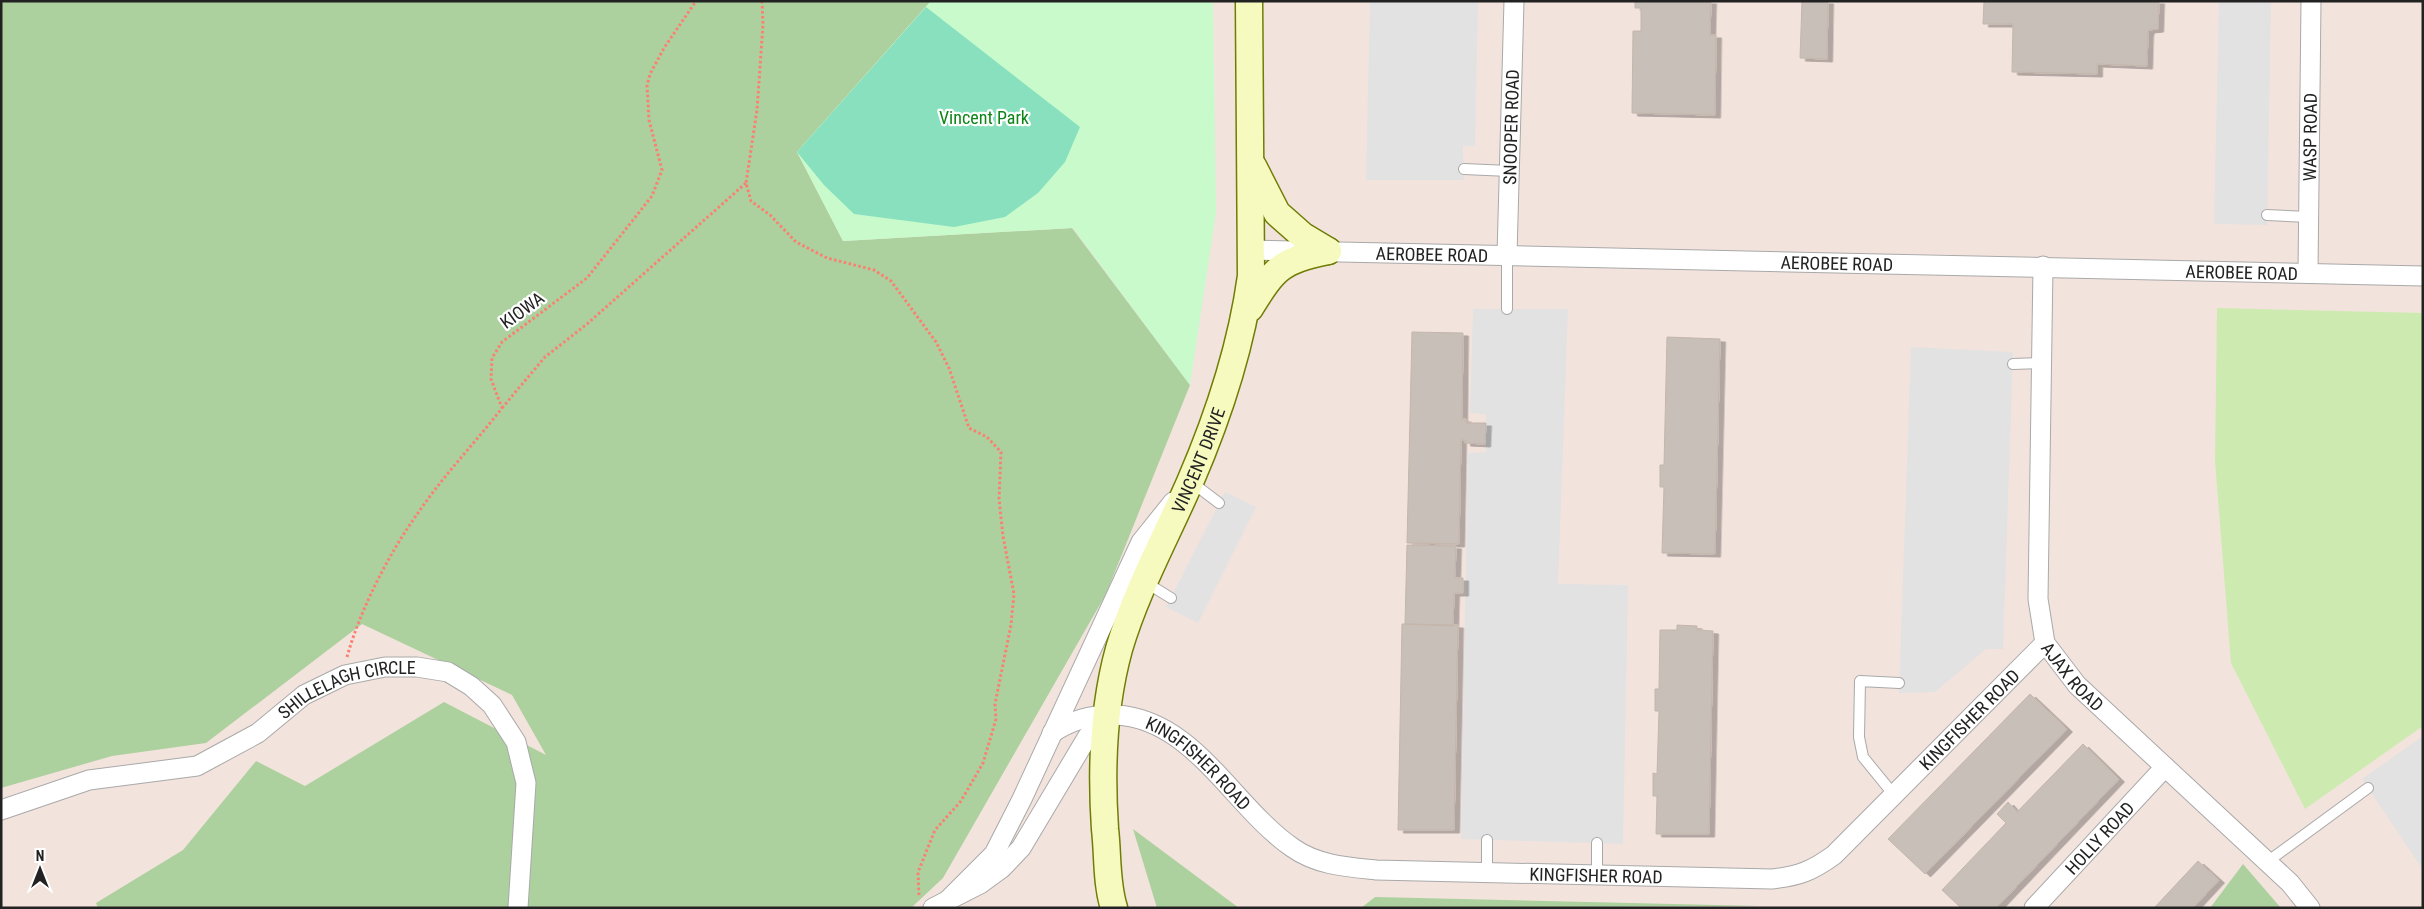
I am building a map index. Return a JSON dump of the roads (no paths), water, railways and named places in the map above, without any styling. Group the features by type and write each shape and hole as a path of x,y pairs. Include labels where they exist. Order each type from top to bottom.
{"street":[{"name":"VINCENT DRIVE","path":"1114,908 1103,802 1103,764 1108,714 1119,650 1131,612 1215,422 1233,368 1246,315 1251,276 1249,1"},
{"name":"SNOOPER ROAD","path":"1507,254 1514,1"},
{"name":"WASP ROAD","path":"2308,273 2312,1"},
{"path":"1251,161 1277,213 1303,236 1328,251"},
{"name":"AEROBEE ROAD","path":"1251,250 1507,254 2423,276"},
{"path":"1246,315 1272,273 1302,256 1328,251"},
{"name":"AJAX ROAD","path":"2043,266 2038,598 2045,643 2077,685 2290,883 2310,908"},
{"path":"933,902 994,854 1141,542 1190,481"},
{"name":"KINGFISHER ROAD","path":"1052,733 1065,724 1083,717 1108,714 1136,716 1181,738 1269,829 1294,849 1329,865 1376,870 1772,879 1792,877 1811,871 1834,855 2045,643"},
{"name":"SHILLELAGH CIRCLE","path":"1,810 89,780 197,766 258,733 304,695 345,675 385,667 417,666 448,672 471,686 492,705 516,742 526,783 518,908"},
{"path":"933,902 980,884 1002,868 1021,848 1084,743 1108,714"},
{"name":"HOLLY ROAD","path":"2034,908 2165,767"}],"lane":[{"path":"1464,169 1509,171"},
{"path":"2267,216 2309,217"},
{"path":"1507,254 1507,309"},
{"path":"2013,364 2041,362"},
{"path":"1190,481 1219,503"},
{"path":"1145,582 1171,598"},
{"path":"1894,795 1863,757 1859,737 1860,681 1899,683"},
{"path":"2267,862 2368,788"},
{"path":"1487,840 1487,872"},
{"path":"1597,843 1597,875"}],"park label":[{"name":"Vincent Park","path":"984,117"}]}
